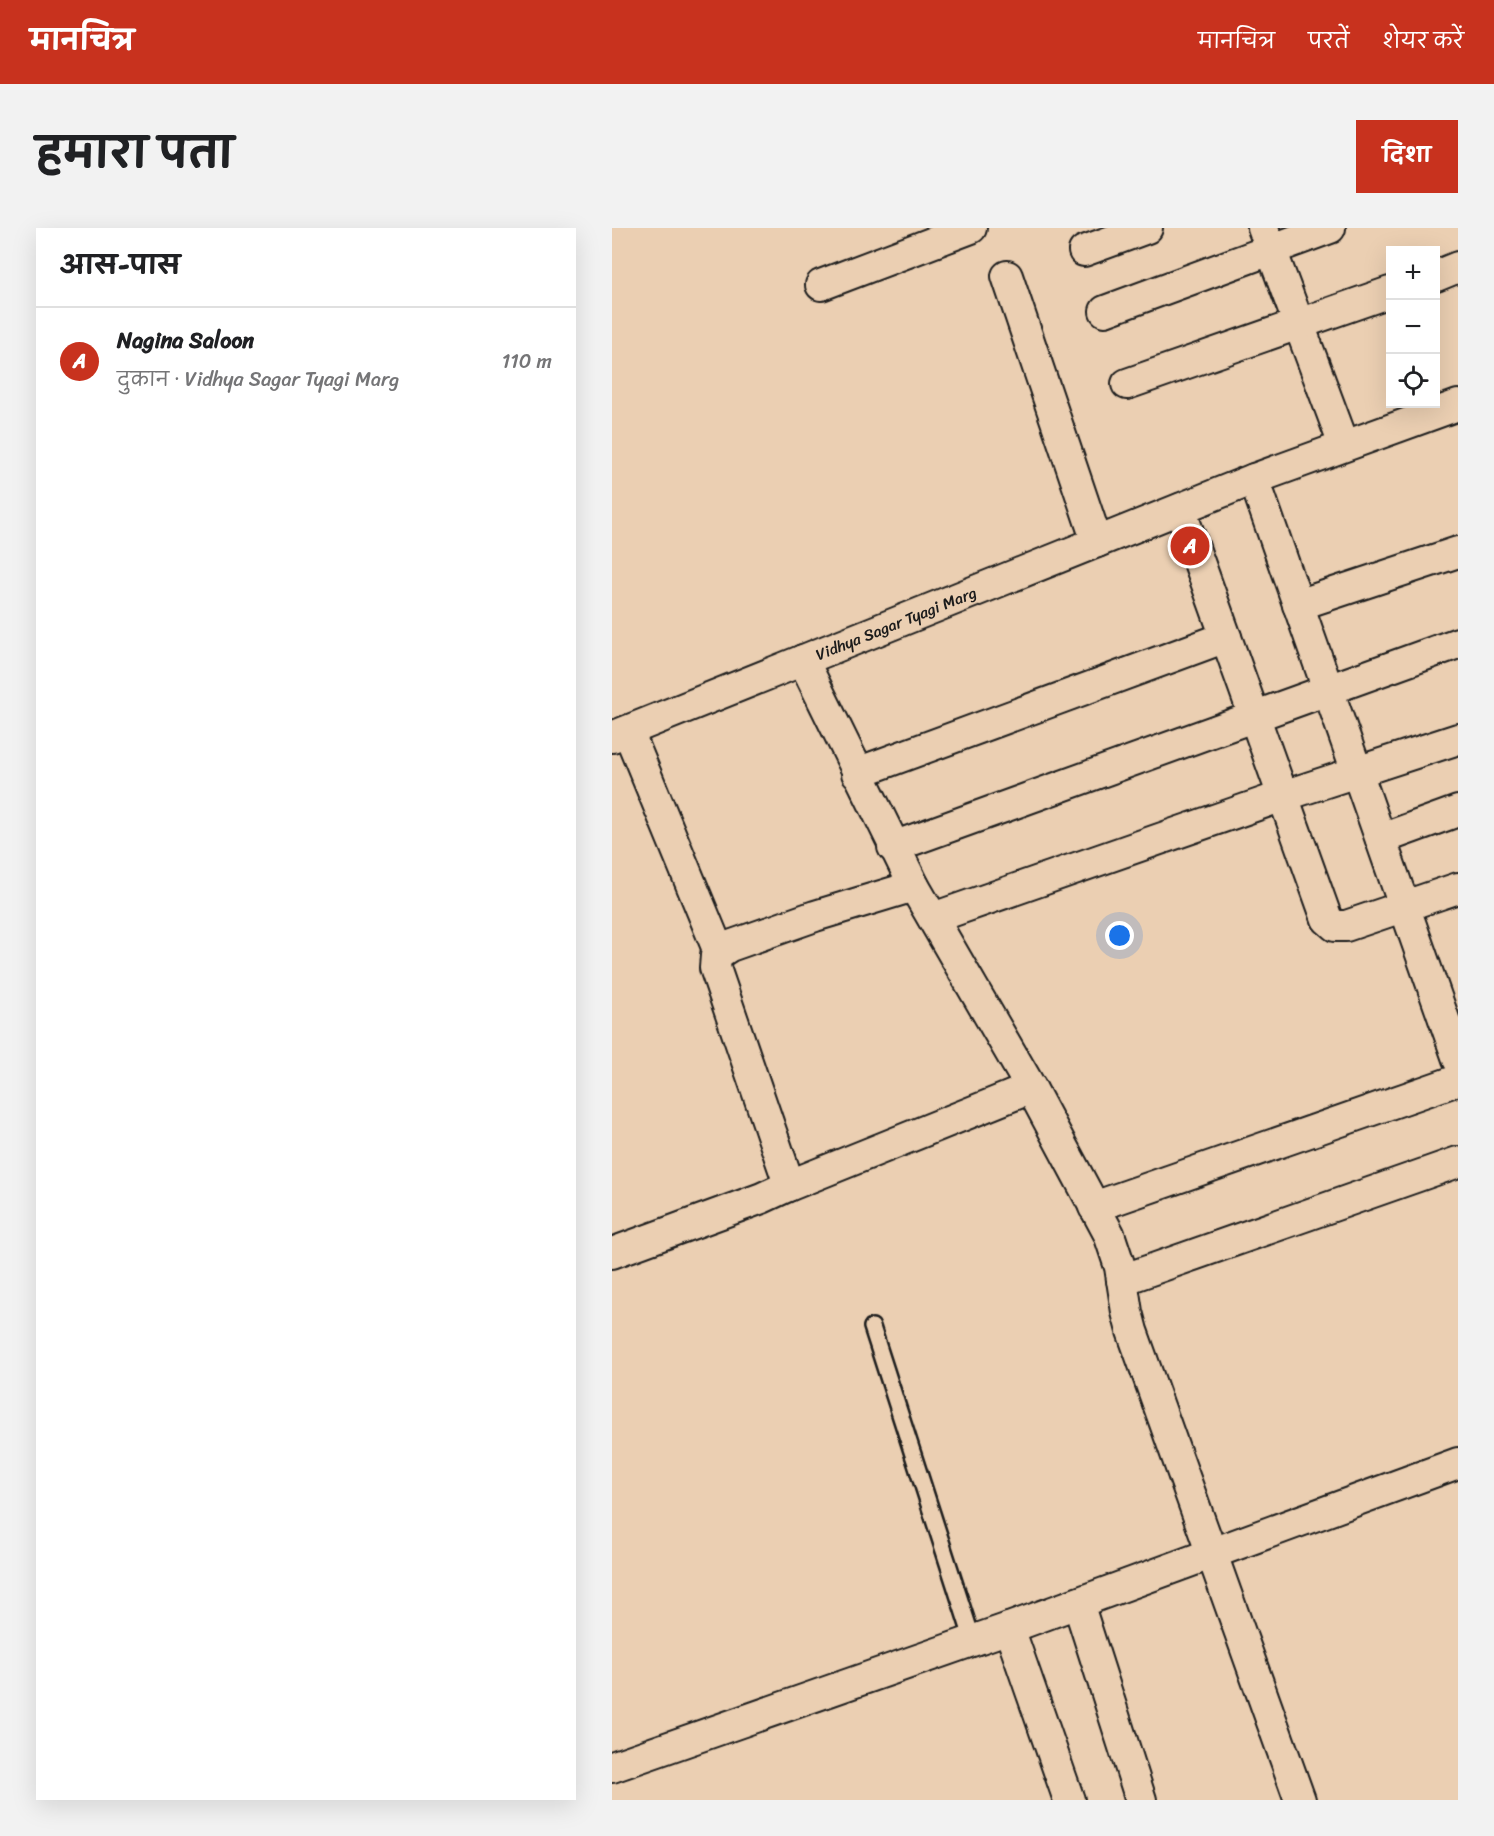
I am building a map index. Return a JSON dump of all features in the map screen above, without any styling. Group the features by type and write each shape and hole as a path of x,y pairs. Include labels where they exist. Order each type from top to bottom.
{"street":[{"path":"821,285 972,228"},
{"path":"1084,251 1147,228"},
{"path":"1105,311 1267,239 1330,228"},
{"path":"1267,239 1344,445"},
{"path":"1440,274 1458,267"},
{"path":"1007,276 1097,542"},
{"path":"1127,384 1386,293"},
{"name":"Vidhya Sagar Tyagi Marg","path":"620,734 1254,479 1458,405"},
{"path":"1254,479 1404,906 1448,998 1458,1059"},
{"path":"1180,509 1327,919 1335,926 1346,926 1458,888"},
{"path":"1298,605 1458,552"},
{"path":"857,773 1226,638"},
{"path":"893,846 1458,643"},
{"path":"803,660 914,886 1031,1088 1109,1234 1120,1267 1132,1331 1300,1800"},
{"path":"620,734 719,952"},
{"path":"933,918 1283,796 1458,739"},
{"path":"1381,839 1458,811"},
{"path":"788,1186 785,1170 715,968 715,959 719,952 730,946 815,916 914,886"},
{"path":"1094,1207 1458,1080"},
{"path":"612,1253 762,1198 1031,1088"},
{"path":"1122,1280 1458,1162"},
{"path":"612,1767 973,1641 1458,1463"},
{"path":"1078,1603 1141,1800"},
{"path":"1009,1628 1069,1800"}],"lane":[{"path":"872,1327 973,1641"}],"place":[{"name":"Nagina Saloon","path":"1190,546"}]}
